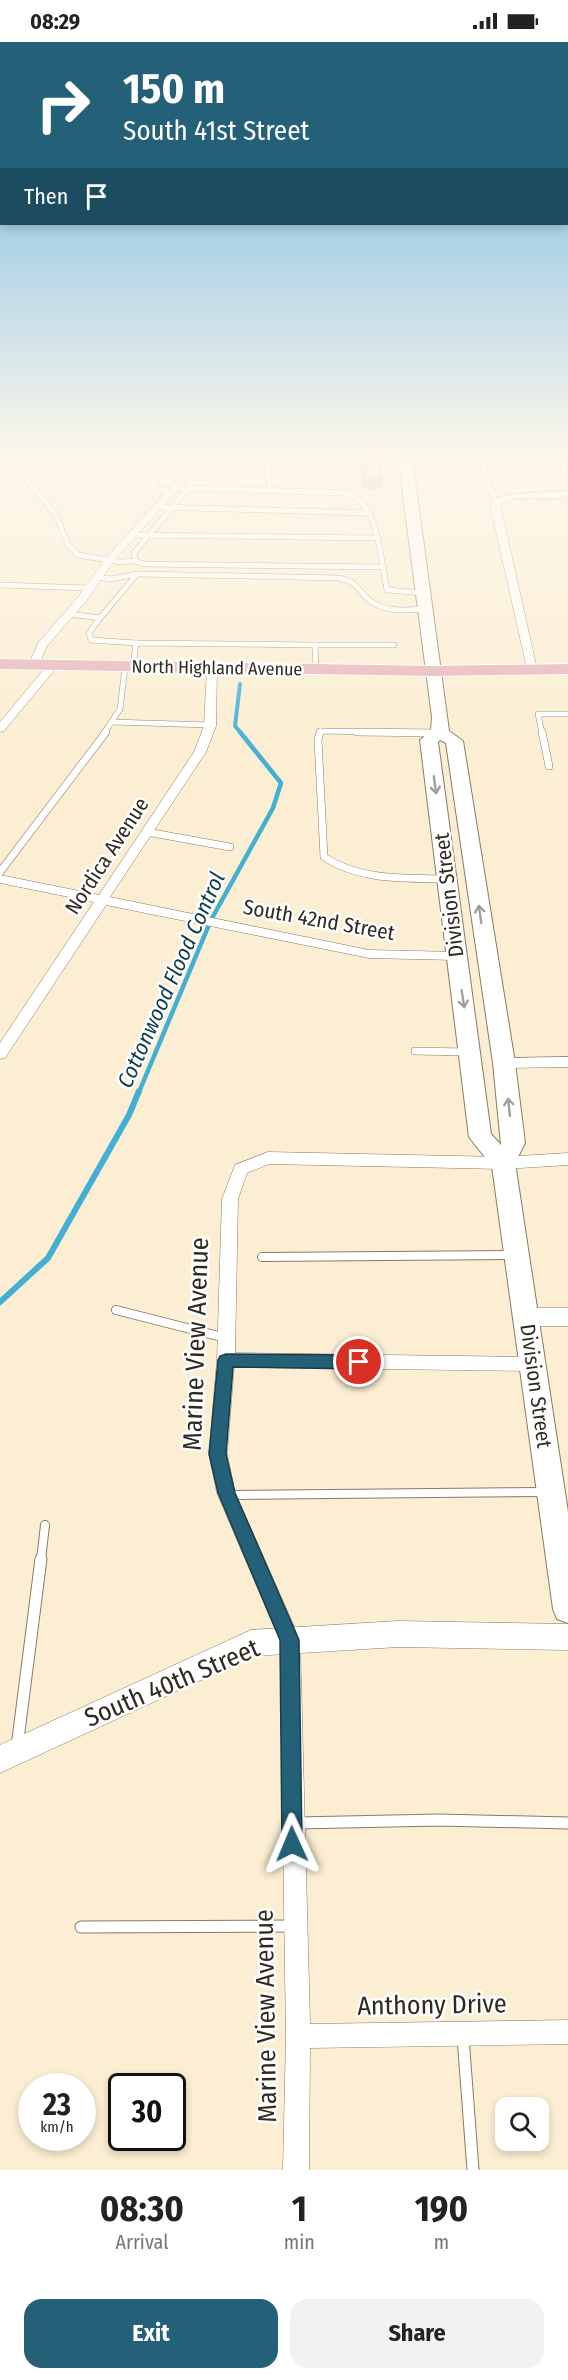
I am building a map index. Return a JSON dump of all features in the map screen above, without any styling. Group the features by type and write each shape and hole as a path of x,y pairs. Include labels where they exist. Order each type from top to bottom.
{"main road":[{"name":"Division Street","path":"419,556 440,733"},
{"name":"North Highland Avenue","path":"0,664 433,671 568,669"},
{"name":"Division Street","path":"440,733 429,741 456,956 471,1052 480,1137 503,1163 532,1364 557,1489 568,1609"},
{"name":"Division Street","path":"440,733 454,741 504,1063 513,1143 503,1163"}],"street":[{"path":"34,664 42,645 69,614 112,556"},
{"path":"507,556 532,669"},
{"path":"0,729 53,665"},
{"name":"Nordica Avenue","path":"0,1054 200,752 210,724 212,668"},
{"name":"South 42nd Street","path":"0,879 369,954 456,956"},
{"path":"504,1063 568,1062"},
{"name":"Marine View Avenue","path":"296,2170 298,2036 290,1640 227,1496 218,1454 226,1360 230,1199 241,1169 268,1158 503,1163 568,1159"},
{"path":"526,1317 568,1317"},
{"path":"226,1360 532,1364"},
{"name":"South 40th Street","path":"8,1755 251,1643 398,1634 568,1637"},
{"name":"Anthony Drive","path":"298,2036 568,2032"}],"lane":[{"path":"86,556 144,564 384,567"},
{"path":"134,556 135,561"},
{"path":"381,556 387,590 425,601"},
{"path":"96,577 112,579 137,574 339,578 357,583 370,601 381,607 425,601"},
{"path":"137,574 89,633 91,640 136,643 394,645"},
{"path":"0,585 88,588"},
{"path":"69,614 100,618"},
{"path":"0,872 112,723 120,709 136,643"},
{"path":"315,645 316,669"},
{"path":"549,766 538,714 568,714"},
{"path":"112,723 210,724"},
{"path":"440,733 320,731 318,740 324,857 336,866 353,873 448,879"},
{"path":"147,832 230,847"},
{"path":"415,1051 471,1052"},
{"path":"262,1257 518,1256"},
{"path":"116,1310 226,1338"},
{"path":"227,1496 557,1489"},
{"path":"8,1755 45,1525"},
{"path":"292,1824 439,1820 568,1823"},
{"path":"81,1927 294,1926"},
{"path":"463,2033 473,2170"}],"waterway":[{"name":"Cottonwood Flood Control","path":"240,684 235,726 241,733"},
{"name":"Cottonwood Flood Control","path":"139,1092 211,920 273,808 281,783 240,732"},
{"name":"Cottonwood Flood Control","path":"0,1302 48,1258 129,1115 139,1091"}],"route":[{"path":"292,1844 290,1640 226,1493 218,1454 226,1360 359,1362"}]}
